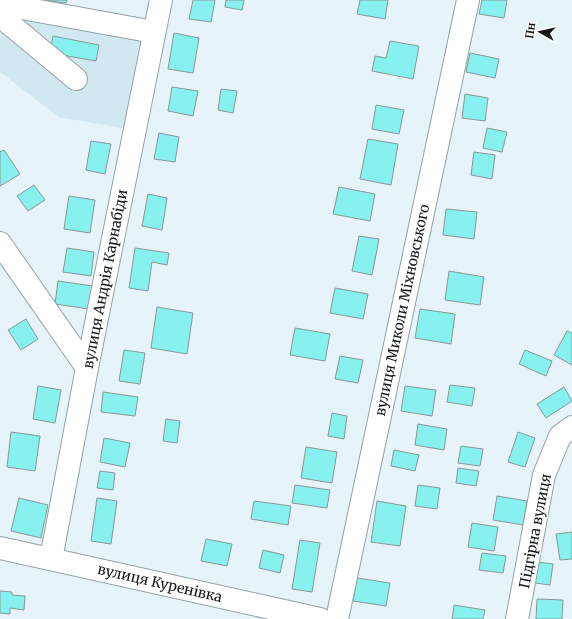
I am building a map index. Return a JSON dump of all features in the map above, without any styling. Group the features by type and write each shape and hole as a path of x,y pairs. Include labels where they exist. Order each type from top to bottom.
{"street":[{"name":"вулиця Андрія Карнабіди","path":"51,559 87,368 161,0"},
{"name":"вулиця Миколи Міхновського","path":"337,619 468,0"},
{"path":"0,4 154,32"},
{"path":"0,16 76,79"},
{"path":"0,243 87,368"},
{"name":"Підгірна вулиця","path":"517,619 544,475 560,436 572,427"},
{"name":"вулиця Куренівка","path":"0,548 320,619"}],"shaded area":[{"path":"0,0 147,20 127,129 59,117 0,72"}],"building":[{"path":"39,0 67,0 66,3"},
{"path":"193,0 215,0 211,22 189,19"},
{"path":"226,0 244,0 242,10 225,7"},
{"path":"360,0 388,0 385,19 357,14"},
{"path":"482,0 507,0 504,18 479,14"},
{"path":"174,33 199,38 193,73 168,69"},
{"path":"53,36 99,45 96,61 50,53"},
{"path":"390,41 419,46 413,79 372,71 375,56 386,58"},
{"path":"470,53 499,59 495,78 466,72"},
{"path":"172,87 198,91 193,116 168,111"},
{"path":"221,89 237,91 233,113 218,110"},
{"path":"465,94 488,98 485,121 462,118"},
{"path":"376,105 404,110 399,134 372,129"},
{"path":"487,128 507,132 502,152 483,148"},
{"path":"159,133 179,137 175,162 154,159"},
{"path":"368,139 398,144 391,185 360,179"},
{"path":"91,141 111,144 105,174 86,170"},
{"path":"4,150 20,174 0,186 0,152"},
{"path":"474,152 495,155 492,179 471,175"},
{"path":"34,185 45,200 28,211 17,196"},
{"path":"339,187 375,194 370,221 333,214"},
{"path":"148,194 167,198 162,230 142,226"},
{"path":"69,196 95,200 90,233 64,229"},
{"path":"446,209 477,212 474,239 443,235"},
{"path":"359,236 379,239 372,275 352,271"},
{"path":"67,248 94,252 91,276 63,272"},
{"path":"135,248 169,253 167,265 152,262 148,291 129,288"},
{"path":"449,271 484,277 480,305 445,300"},
{"path":"58,281 93,286 89,309 55,304"},
{"path":"335,288 368,294 363,319 330,313"},
{"path":"157,307 193,313 187,354 151,348"},
{"path":"420,309 455,314 451,344 415,338"},
{"path":"26,319 38,339 21,350 8,330"},
{"path":"295,328 330,334 325,361 290,355"},
{"path":"567,331 572,333 572,365 554,355"},
{"path":"124,350 145,353 140,384 119,381"},
{"path":"525,350 552,361 546,376 519,364"},
{"path":"340,356 363,360 358,383 335,379"},
{"path":"450,385 475,388 472,406 447,402"},
{"path":"38,386 61,390 55,423 33,419"},
{"path":"405,386 436,390 432,416 401,411"},
{"path":"564,387 572,401 546,418 537,404"},
{"path":"103,392 138,397 135,416 101,412"},
{"path":"332,413 347,416 344,439 328,436"},
{"path":"166,419 180,421 177,443 163,441"},
{"path":"418,424 447,429 444,450 415,445"},
{"path":"11,432 40,436 35,471 7,467"},
{"path":"518,432 535,438 525,467 508,462"},
{"path":"104,438 130,443 125,467 100,462"},
{"path":"461,446 483,449 480,466 458,463"},
{"path":"306,447 337,452 332,483 301,478"},
{"path":"394,450 419,455 415,471 391,466"},
{"path":"458,468 479,471 476,486 456,483"},
{"path":"100,471 115,473 113,490 97,488"},
{"path":"295,485 330,490 327,508 292,503"},
{"path":"418,485 440,488 437,509 415,506"},
{"path":"497,496 527,501 523,525 493,520"},
{"path":"19,498 48,505 41,538 11,531"},
{"path":"97,498 117,501 111,544 91,541"},
{"path":"254,501 291,506 288,525 251,519"},
{"path":"377,501 406,506 400,546 371,542"},
{"path":"472,523 498,527 494,551 468,547"},
{"path":"572,532 572,559 560,560 556,534"},
{"path":"206,539 232,544 227,566 201,561"},
{"path":"300,540 320,543 312,592 292,589"},
{"path":"263,550 284,555 280,573 259,568"},
{"path":"482,553 506,556 503,573 479,570"},
{"path":"538,562 553,564 550,585 535,583"},
{"path":"357,578 390,583 386,606 353,601"},
{"path":"0,591 12,592 12,595 25,596 24,610 10,608 10,614 0,613"},
{"path":"537,599 563,600 562,619 536,619"},
{"path":"454,605 485,610 483,619 452,619"}]}
